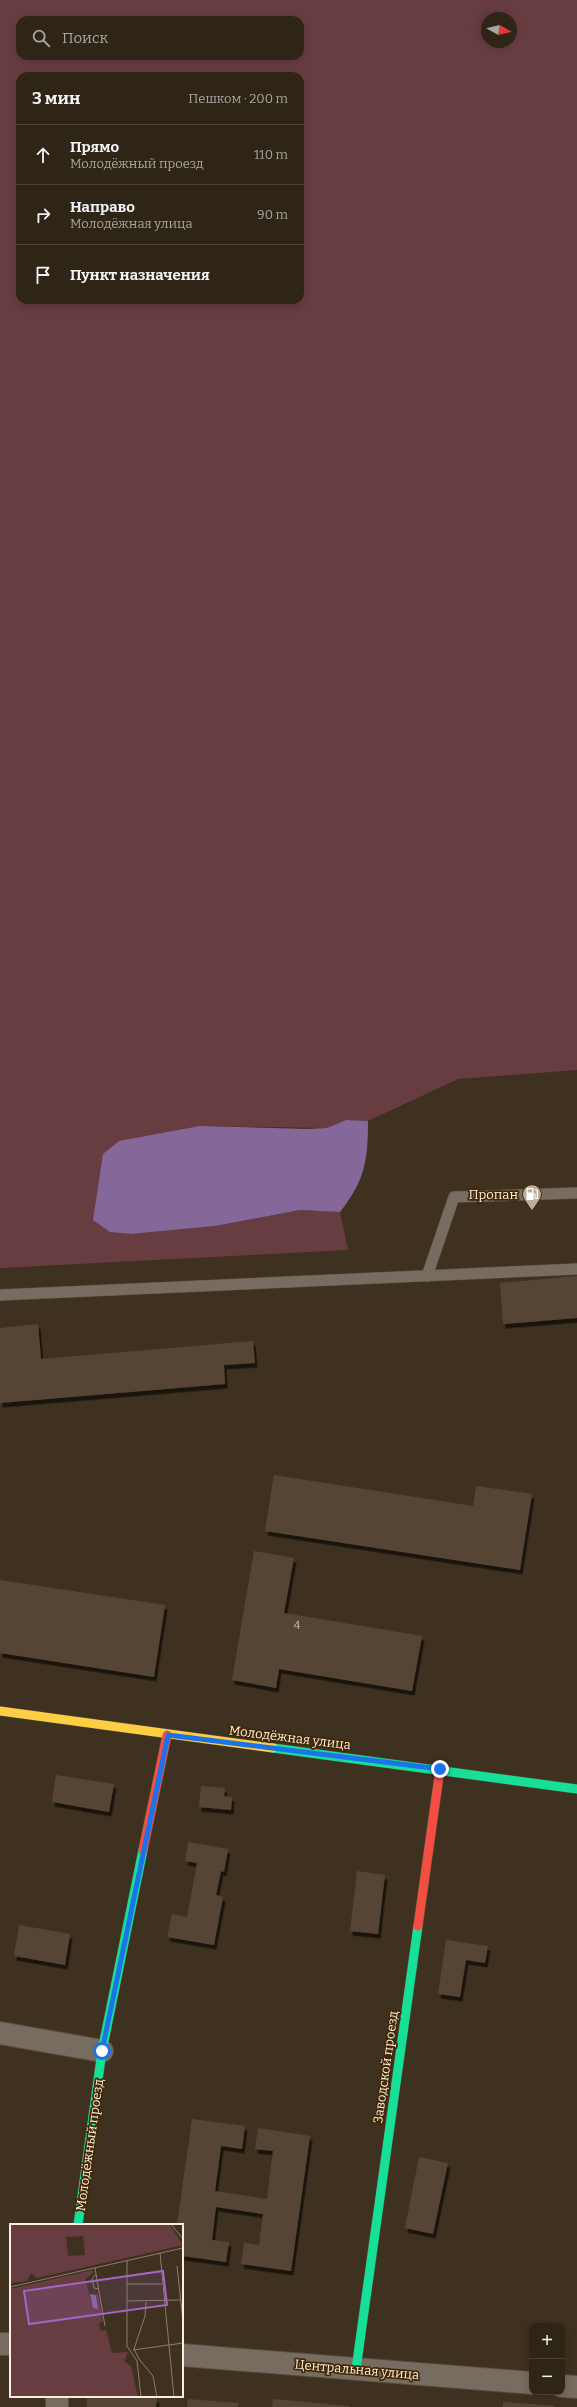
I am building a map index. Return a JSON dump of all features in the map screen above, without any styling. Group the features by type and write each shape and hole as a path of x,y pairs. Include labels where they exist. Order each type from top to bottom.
{"street":[{"name":"Молодёжная улица","path":"0,1711 168,1735 440,1769 577,1789"},
{"name":"Молодёжный проезд","path":"78,2224 102,2051 168,1735"},
{"name":"Заводской проезд","path":"356,2369 440,1769"},
{"path":"0,2033 102,2051"},
{"name":"Центральная улица","path":"183,2355 529,2383"},
{"path":"565,2386 577,2387"}],"lane":[{"path":"427,1276 454,1197 577,1193"},
{"path":"0,1295 577,1270"}],"shaded area":[{"path":"0,0 577,0 577,1070 458,1079 368,1121 346,1120 327,1128 200,1126 110,1232 131,1234 215,1226 300,1210 340,1212 348,1250 0,1268"},
{"path":"346,1120 368,1121 367,1148 366,1159 360,1180 340,1212 300,1210 215,1226 131,1234 110,1232 93,1220 103,1154 119,1141 200,1126 307,1129 327,1128"}],"building":[{"path":"577,1276 577,1318 503,1324 500,1283"},
{"path":"38,1324 41,1359 253,1341 255,1363 224,1365 225,1384 0,1403 0,1328"},
{"path":"274,1475 473,1506 476,1486 532,1494 520,1570 265,1531"},
{"path":"254,1551 294,1558 284,1613 422,1636 412,1691 279,1669 276,1688 232,1680"},
{"path":"0,1580 165,1605 154,1677 0,1653"},
{"path":"56,1775 114,1784 109,1812 52,1802"},
{"path":"201,1786 225,1788 224,1796 232,1797 231,1810 199,1807"},
{"path":"188,1842 228,1849 224,1872 221,1871 216,1895 223,1897 214,1945 167,1937 172,1914 187,1917 197,1863 185,1861"},
{"path":"357,1871 385,1875 378,1934 350,1931"},
{"path":"19,1925 70,1934 65,1965 14,1956"},
{"path":"446,1940 488,1946 485,1963 466,1960 460,1997 438,1994"},
{"path":"192,2119 245,2126 242,2149 221,2146 215,2191 267,2199 273,2151 255,2149 258,2128 310,2136 291,2271 241,2264 244,2243 259,2245 263,2214 216,2207 212,2240 229,2242 226,2262 183,2256 183,2224 177,2224"},
{"path":"419,2157 448,2163 433,2234 405,2228"},
{"path":"87,2397 157,2398 156,2407 87,2407"},
{"path":"188,2399 238,2403 238,2407 187,2407"},
{"path":"273,2399 349,2406 349,2407 272,2407"},
{"path":"503,2402 555,2406 555,2407 503,2407"}],"traffic: fast":[{"path":"273,1748 577,1789"},
{"path":"78,2224 102,2051 143,1850"},
{"path":"356,2369 418,1926"}],"traffic: slow":[{"path":"0,1711 273,1748"}],"traffic: jam":[{"path":"143,1850 167,1735"},
{"path":"418,1926 440,1769"}],"place":[{"name":"Пропан","path":"532,1211"}],"route":[{"path":"102,2051 168,1735 440,1769"}]}
